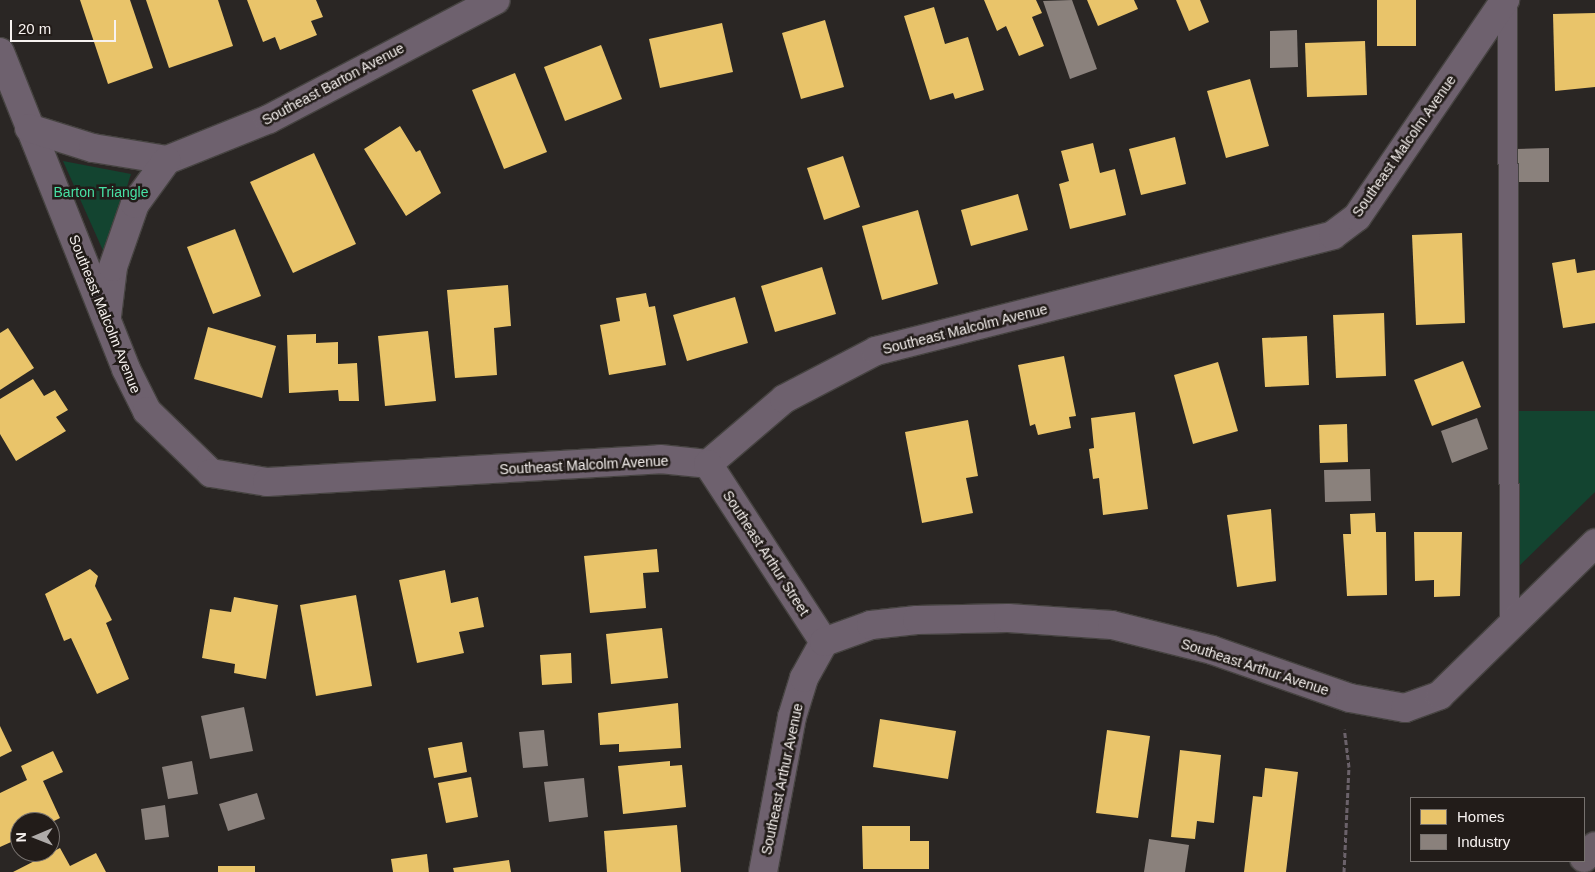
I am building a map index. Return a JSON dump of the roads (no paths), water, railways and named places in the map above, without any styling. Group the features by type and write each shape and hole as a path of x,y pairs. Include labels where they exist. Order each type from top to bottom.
{"highway":[{"path":"1585,857 1595,846"},
{"path":"1572,872 1580,862"}],"street":[{"name":"Southeast Barton Avenue","path":"167,160 269,119 496,0"},
{"name":"Southeast Malcolm Avenue","path":"0,52 29,128 146,410 211,474 234,480 660,459 708,464 784,399 876,351 1333,235 1357,217 1506,0"},
{"path":"29,128 93,148 167,160 135,204 113,267 107,318"},
{"name":"Southeast Arthur Street","path":"708,464 824,642"},
{"name":"Southeast Arthur Avenue","path":"763,872 792,717 804,678 824,642 871,625 917,620 1008,618 1112,625 1212,650 1350,698 1404,708 1440,695 1595,543"}],"lane":[{"path":"1506,0 1509,626"}],"park label":[{"name":"Barton Triangle","path":"101,192"}]}
